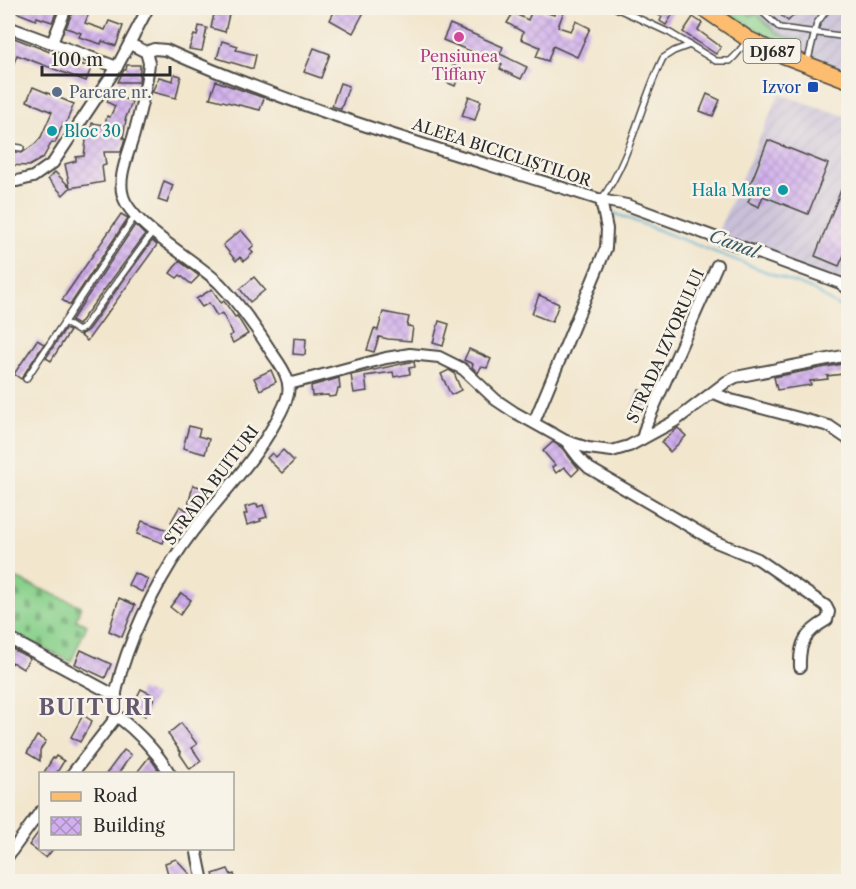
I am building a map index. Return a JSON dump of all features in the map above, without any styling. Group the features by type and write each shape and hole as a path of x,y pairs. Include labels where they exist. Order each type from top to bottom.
{"main road":[{"name":"DJ687","path":"703,8 748,39 807,65 849,80"}],"street":[{"path":"52,43 66,8"},
{"path":"8,180 16,181 33,177 53,163 117,67 148,8"},
{"path":"8,27 117,67"},
{"path":"130,44 146,52 148,70 122,186 126,204 135,216 153,232 221,285 261,336 289,384 386,358 410,354 429,355 456,364 505,407 566,441 588,448 612,451 621,450 675,421 736,377 849,355"},
{"name":"ALEEA BICICLIȘTILOR","path":"146,52 166,50 236,81 297,102 601,200 627,205 840,283 849,289"},
{"path":"534,422 606,248 607,229 601,200"},
{"name":"STRADA IZVORULUI","path":"642,439 646,425 717,265"},
{"name":"STRADA BUITURI","path":"117,716 114,708 124,664 160,583 191,533 230,488 265,441 287,398 289,384"},
{"path":"714,393 738,402 829,426 849,439"},
{"path":"566,441 579,458 607,479 716,542 758,559 826,606 829,612 827,620 809,631 803,641 800,667"},
{"path":"8,638 116,696"},
{"path":"74,772 117,716 143,738 169,772"},
{"path":"8,856 39,813"},
{"path":"196,850 203,882"}],"lane":[{"path":"616,8 690,45 716,61 722,62 735,56 748,39"},
{"path":"759,8 780,28 849,37"},
{"path":"807,65 819,20 828,8"},
{"path":"601,200 629,149 663,58 667,54 690,45"},
{"path":"8,146 21,147"},
{"path":"26,379 135,216"},
{"path":"64,322 76,330 83,328 153,232"}],"shaded area":[{"path":"714,8 848,8 848,72 779,47"},
{"path":"779,94 848,117 848,286 716,236"}],"green space":[{"path":"721,8 741,8 751,16 756,13 777,33 789,38 802,39 803,46 799,50 792,49"},
{"path":"8,575 81,606 76,620 87,625 71,662 8,631"}],"building":[{"path":"8,8 58,8 52,22 37,17 36,20"},
{"path":"74,8 91,8 85,23 105,30 109,21 123,26 116,46 79,37 81,33 66,28"},
{"path":"336,8 366,8 353,33 330,20"},
{"path":"533,8 554,15 557,8 565,8 558,27 571,31 576,21 590,28 577,57 553,46 548,61 536,57 540,47 521,39 523,32 507,23 513,13 528,20"},
{"path":"647,8 668,8 674,12 666,25 660,21 662,17"},
{"path":"772,8 801,8 788,21"},
{"path":"220,12 229,14 225,32 211,28 214,14 219,15"},
{"path":"693,17 702,23 698,30 721,47 716,54 683,32"},
{"path":"450,24 503,47 500,54 527,67 521,79 500,69 502,64 443,40"},
{"path":"199,26 207,28 202,51 189,49 194,35 197,36"},
{"path":"9,36 91,68 86,81 17,55 8,78"},
{"path":"222,41 238,46 236,50 256,55 253,69 217,58"},
{"path":"314,48 330,54 321,78 304,72"},
{"path":"127,65 140,65 139,82 118,82"},
{"path":"453,65 462,68 455,86 446,82"},
{"path":"174,74 181,76 176,98 152,92 159,77 173,81"},
{"path":"216,81 264,98 260,110 210,98"},
{"path":"340,83 349,86 341,109 332,106"},
{"name":"Bloc 30","path":"33,87 74,104 55,143 52,142 43,158 29,166 8,165 8,151 22,153 36,143 52,112 27,101"},
{"path":"111,93 132,102 125,120 123,138 125,138 121,152 104,152 106,165 102,166 104,182 70,188 63,195 48,179 55,172 70,187 65,164 76,161 76,157 84,156 87,133 91,134 92,123 105,125 107,116 110,117 115,106 107,102"},
{"path":"707,94 720,100 713,116 700,111"},
{"path":"469,96 481,101 475,120 462,116"},
{"path":"768,140 828,164 808,214 763,196 759,207 748,202 752,192 748,190"},
{"path":"848,172 849,244 839,266 815,256"},
{"path":"164,181 173,185 167,203 158,200"},
{"path":"121,214 128,218 70,305 62,300"},
{"path":"135,225 145,235 78,325 71,321"},
{"path":"241,230 254,245 250,249 253,253 244,261 240,257 236,261 223,245"},
{"path":"152,241 157,245 87,341 80,335 87,331"},
{"path":"179,261 199,276 191,284 180,275 177,278 170,273"},
{"path":"254,277 265,290 250,302 240,289"},
{"path":"212,289 221,303 224,301 235,317 237,316 248,334 233,343 229,336 233,334 222,313 217,316 209,303 202,307 196,299"},
{"path":"539,295 559,304 552,322 532,314"},
{"path":"383,312 409,317 407,326 413,327 411,341 379,337 374,352 367,350 374,329 378,330"},
{"path":"439,321 449,324 443,346 433,343"},
{"path":"65,329 70,331 51,361 46,358"},
{"path":"294,338 306,339 305,355 293,354"},
{"path":"37,340 44,344 21,379 14,374"},
{"path":"469,349 491,359 487,368 481,367 478,373 472,367 473,364 464,360"},
{"path":"414,362 415,367 409,368 410,374 394,377 393,372 365,376 367,391 354,393 351,375"},
{"path":"842,364 843,374 810,381 811,385 777,390 774,377"},
{"path":"271,370 276,382 260,390 254,378"},
{"path":"449,370 454,373 461,390 451,395 441,374"},
{"path":"339,378 340,389 336,396 312,396 311,386"},
{"path":"639,390 651,395 643,412 632,407"},
{"path":"189,426 200,429 198,436 209,439 205,454 183,448"},
{"path":"678,428 686,436 670,452 661,442"},
{"path":"553,442 561,447 579,469 572,476 564,467 556,473 552,467 555,465 543,451"},
{"path":"283,450 294,461 282,473 267,458 272,453 276,457"},
{"path":"193,485 204,488 200,506 197,506 185,529 171,522 180,506 187,510"},
{"path":"257,504 258,507 263,505 267,517 247,525 245,507"},
{"path":"142,521 168,530 163,543 137,534"},
{"path":"134,573 148,579 142,592 128,585"},
{"path":"181,593 191,600 180,615 170,607"},
{"path":"119,598 135,605 122,637 109,631"},
{"path":"10,648 30,658 23,669 12,662 8,670"},
{"path":"81,650 111,664 105,678 75,664"},
{"path":"141,689 155,696 145,716 131,709"},
{"path":"83,715 92,721 80,742 71,737"},
{"path":"181,723 197,744 192,748 201,761 190,769 168,734"},
{"path":"37,736 46,741 40,750 40,761 27,753"},
{"path":"124,750 131,755 119,772 108,772"},
{"path":"56,756 64,761 57,772 44,772 53,758"},
{"path":"149,757 160,772 139,772"},
{"path":"39,831 39,850 52,850 46,858 29,845"},
{"path":"176,859 190,874 183,882 170,882 165,863"},
{"path":"228,869 231,875 234,874 236,882 216,882 213,874"}],"waterway":[{"name":"Canal","path":"606,210 811,289 848,312"}],"place":[{"name":"Pensiunea Tiffany","path":"459,37"},
{"name":"Izvor","path":"813,87"},
{"name":"Parcare nr.","path":"57,92"},
{"name":"Bloc 30","path":"52,131"},
{"name":"Hala Mare","path":"783,190"}],"district":[{"name":"BUITURI","path":"96,707"}]}
